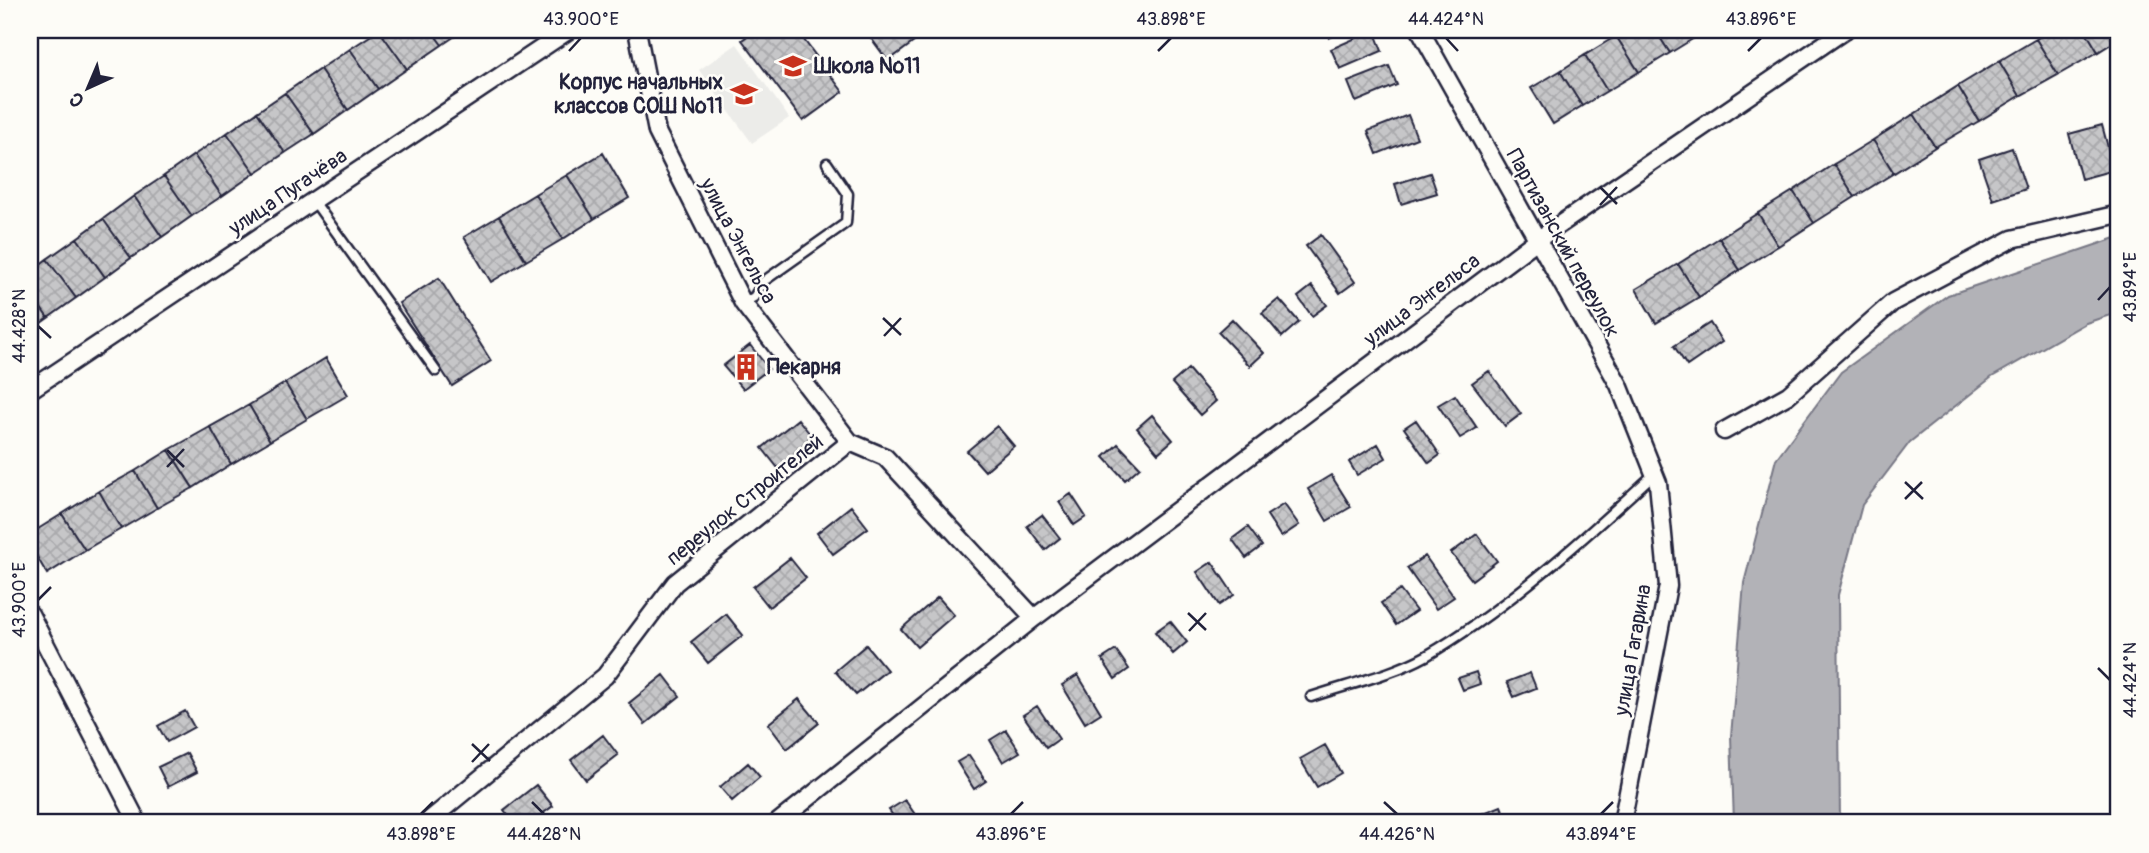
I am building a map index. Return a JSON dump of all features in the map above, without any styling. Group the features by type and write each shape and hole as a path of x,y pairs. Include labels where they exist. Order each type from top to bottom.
{"street":[{"name":"улица Пугачёва","path":"30,390 313,200 529,62 569,30"},
{"name":"улица Энгельса","path":"637,30 657,132 743,303 850,442 885,457 1034,618"},
{"name":"Партизанский переулок","path":"1420,30 1619,385 1657,478"},
{"name":"улица Энгельса","path":"777,823 1034,618 1537,240 1845,30"},
{"path":"1724,431 1788,395 1893,302 2012,239 2119,214"},
{"name":"переулок Строителей","path":"426,823 605,676 675,583 850,442"},
{"name":"улица Гагарина","path":"1622,823 1668,586 1657,478"},
{"path":"30,614 138,823"}],"lane":[{"path":"743,303 754,297 764,281 846,223 848,194 827,163"},
{"path":"313,200 436,371"},
{"path":"1311,697 1424,657 1492,611 1657,478"}],"shaded area":[{"name":"Корпус начальных классов СОШ №11","path":"737,44 789,118 752,143 699,70"},
{"path":"2119,237 2119,312 2086,323 1992,377 1910,442 1862,505 1838,595 1840,823 1734,823 1731,736 1744,583 1776,459 1841,372 1948,295"}],"building":[{"path":"379,30 431,30 442,45 407,69"},
{"path":"379,30 407,69 378,89 350,49"},
{"path":"431,30 464,30 442,45"},
{"name":"Школа №11","path":"755,30 818,30 804,40 843,92 803,121 742,40"},
{"name":"Школа №11","path":"865,30 928,30 929,31 888,61"},
{"path":"1325,30 1346,30 1329,38"},
{"path":"1374,30 1382,51 1340,69 1331,49"},
{"path":"1626,30 1655,30 1670,53 1639,72 1616,36"},
{"path":"1655,30 1703,30 1704,32 1670,53"},
{"path":"2051,30 2085,30 2098,52 2058,75 2036,39"},
{"path":"2085,30 2119,30 2119,39 2098,52"},
{"path":"1616,36 1639,72 1607,91 1585,55"},
{"path":"2036,39 2058,75 2020,96 1999,61"},
{"path":"350,49 378,89 348,110 320,69"},
{"path":"1585,55 1607,91 1582,106 1560,71"},
{"path":"1999,61 2020,96 1979,121 1958,86"},
{"path":"1389,66 1397,85 1356,102 1348,82"},
{"path":"320,69 348,110 314,134 285,93"},
{"path":"1560,71 1582,106 1553,124 1531,88"},
{"path":"1958,86 1979,121 1935,147 1914,114"},
{"path":"285,93 314,134 285,153 257,112"},
{"path":"257,112 285,153 255,173 227,133"},
{"path":"1914,114 1935,147 1894,173 1873,140"},
{"path":"1408,115 1417,138 1377,154 1368,131"},
{"path":"2102,125 2114,170 2081,179 2069,134"},
{"path":"227,133 255,173 222,196 194,155"},
{"path":"1873,140 1894,173 1855,197 1834,164"},
{"path":"2012,148 2026,189 1993,200 1979,159"},
{"path":"603,153 629,198 594,219 567,175"},
{"path":"194,155 222,196 192,216 164,176"},
{"path":"1834,164 1855,197 1814,223 1793,191"},
{"path":"1430,173 1437,193 1401,204 1395,184"},
{"path":"567,175 594,219 563,239 535,194"},
{"path":"164,176 192,216 162,237 134,196"},
{"path":"1793,191 1814,223 1778,246 1758,213"},
{"path":"535,194 563,239 526,261 499,216"},
{"path":"134,196 162,237 131,258 103,219"},
{"path":"1758,213 1778,246 1740,270 1719,238"},
{"path":"499,216 526,261 491,282 464,237"},
{"path":"103,219 131,258 105,277 77,238"},
{"path":"1321,235 1355,282 1340,293 1306,246"},
{"path":"77,238 105,277 76,298 47,259"},
{"path":"1719,238 1740,270 1699,297 1678,264"},
{"path":"47,259 76,298 48,318 30,293 30,272"},
{"path":"1678,264 1699,297 1656,323 1636,289"},
{"path":"439,278 491,361 452,386 399,303"},
{"path":"1312,286 1327,305 1312,316 1298,297"},
{"path":"30,293 48,318 30,331"},
{"path":"1279,299 1299,322 1282,337 1262,313"},
{"path":"1232,319 1264,353 1250,366 1218,332"},
{"path":"1710,323 1722,342 1687,366 1674,346"},
{"name":"Пекарня","path":"750,345 769,369 743,389 723,366"},
{"path":"326,358 348,395 307,419 285,383"},
{"path":"1188,369 1216,401 1200,415 1172,383"},
{"path":"1489,371 1521,414 1505,426 1472,383"},
{"path":"285,383 307,419 270,441 249,405"},
{"path":"1455,395 1477,428 1460,438 1438,405"},
{"path":"249,405 270,441 231,464 210,427"},
{"path":"1152,415 1173,440 1158,453 1137,428"},
{"path":"798,419 814,439 778,468 762,448"},
{"path":"1416,420 1440,455 1429,463 1404,428"},
{"path":"997,426 1014,446 985,471 967,451"},
{"path":"210,427 231,464 193,488 169,450"},
{"path":"1118,444 1140,467 1125,480 1104,457"},
{"path":"1378,444 1386,458 1357,475 1349,462"},
{"path":"169,450 193,488 157,508 135,471"},
{"path":"135,471 157,508 121,529 99,491"},
{"path":"1331,475 1351,507 1327,521 1308,489"},
{"path":"99,491 121,529 85,550 62,514"},
{"path":"1071,494 1086,517 1074,525 1059,502"},
{"path":"1284,504 1299,525 1281,537 1267,515"},
{"path":"851,506 868,528 833,554 817,533"},
{"path":"62,514 85,550 47,574 30,545 30,534"},
{"path":"1042,515 1060,538 1045,550 1027,526"},
{"path":"1248,527 1262,546 1246,558 1232,539"},
{"path":"1477,534 1497,561 1472,580 1451,553"},
{"path":"1425,556 1454,597 1436,609 1407,568"},
{"path":"790,558 806,578 769,607 753,587"},
{"path":"1212,562 1234,595 1219,605 1197,572"},
{"path":"1400,590 1416,611 1396,625 1381,603"},
{"path":"938,597 954,615 917,647 901,629"},
{"path":"726,614 743,635 708,663 691,642"},
{"path":"1170,621 1187,642 1173,654 1155,632"},
{"path":"866,645 887,670 856,695 835,671"},
{"path":"1116,650 1129,669 1115,679 1102,659"},
{"path":"1476,672 1480,684 1463,690 1458,678"},
{"path":"1530,673 1536,688 1514,697 1507,682"},
{"path":"664,675 680,696 645,724 629,703"},
{"path":"1078,675 1101,713 1085,723 1062,685"},
{"path":"799,699 819,723 787,749 768,724"},
{"path":"1037,706 1059,739 1046,748 1023,715"},
{"path":"185,711 194,727 167,742 158,726"},
{"path":"1006,730 1020,752 1003,762 990,740"},
{"path":"603,735 618,755 586,780 571,760"},
{"path":"1325,745 1341,773 1317,787 1300,759"},
{"path":"187,753 197,772 168,787 158,767"},
{"path":"969,755 986,781 974,789 957,762"},
{"path":"748,763 760,777 732,801 720,787"},
{"path":"536,785 553,806 530,823 514,823 504,810"},
{"path":"905,800 921,823 898,823 889,810"},
{"path":"1501,806 1508,823 1484,823 1481,814"},
{"path":"1451,817 1453,823 1431,823"}],"place":[{"name":"Школа №11","path":"793,66"},
{"name":"Корпус начальных классов СОШ №11","path":"744,94"},
{"name":"Пекарня","path":"746,367"}]}
